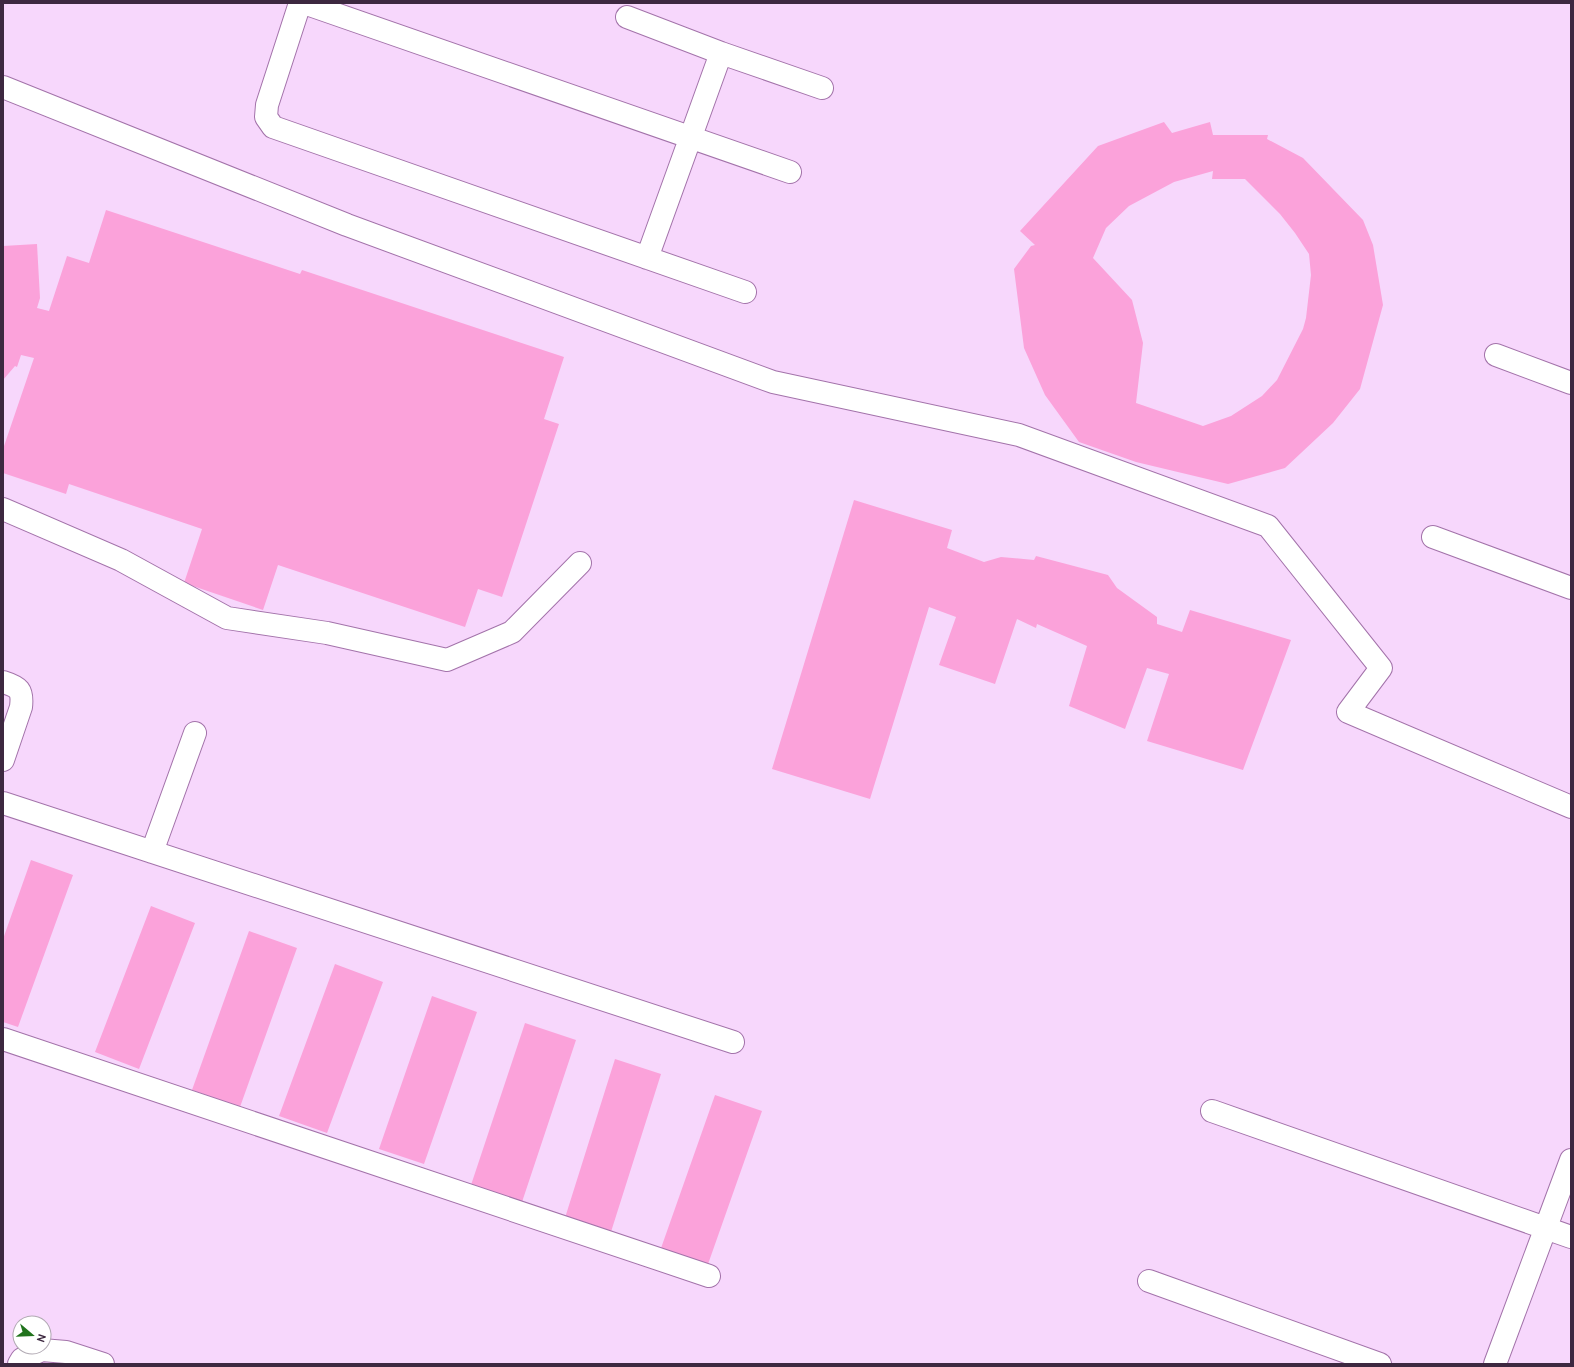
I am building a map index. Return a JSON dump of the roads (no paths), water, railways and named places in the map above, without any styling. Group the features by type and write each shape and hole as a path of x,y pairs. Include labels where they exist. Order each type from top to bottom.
{"street":[{"path":"300,3 267,105 266,117 273,127 745,292"},
{"path":"304,3 790,172"},
{"path":"627,17 822,88"},
{"path":"647,258 689,137 721,52"},
{"path":"3,87 347,225 773,382 1019,435 1268,526 1381,668 1348,712 1571,807"},
{"path":"1496,355 1571,383"},
{"path":"3,509 121,560 227,618 327,633 447,660 512,632 580,563"},
{"path":"1433,537 1571,588"},
{"path":"3,682 14,685 20,690 22,698 21,707 3,760"},
{"path":"152,852 195,733"},
{"path":"3,803 733,1042"},
{"path":"3,1039 709,1276"},
{"path":"1212,1111 1571,1237"},
{"path":"1495,1364 1571,1160"},
{"path":"1149,1281 1380,1364"},
{"path":"19,1364 22,1359 42,1350 66,1352 103,1364"}]}
